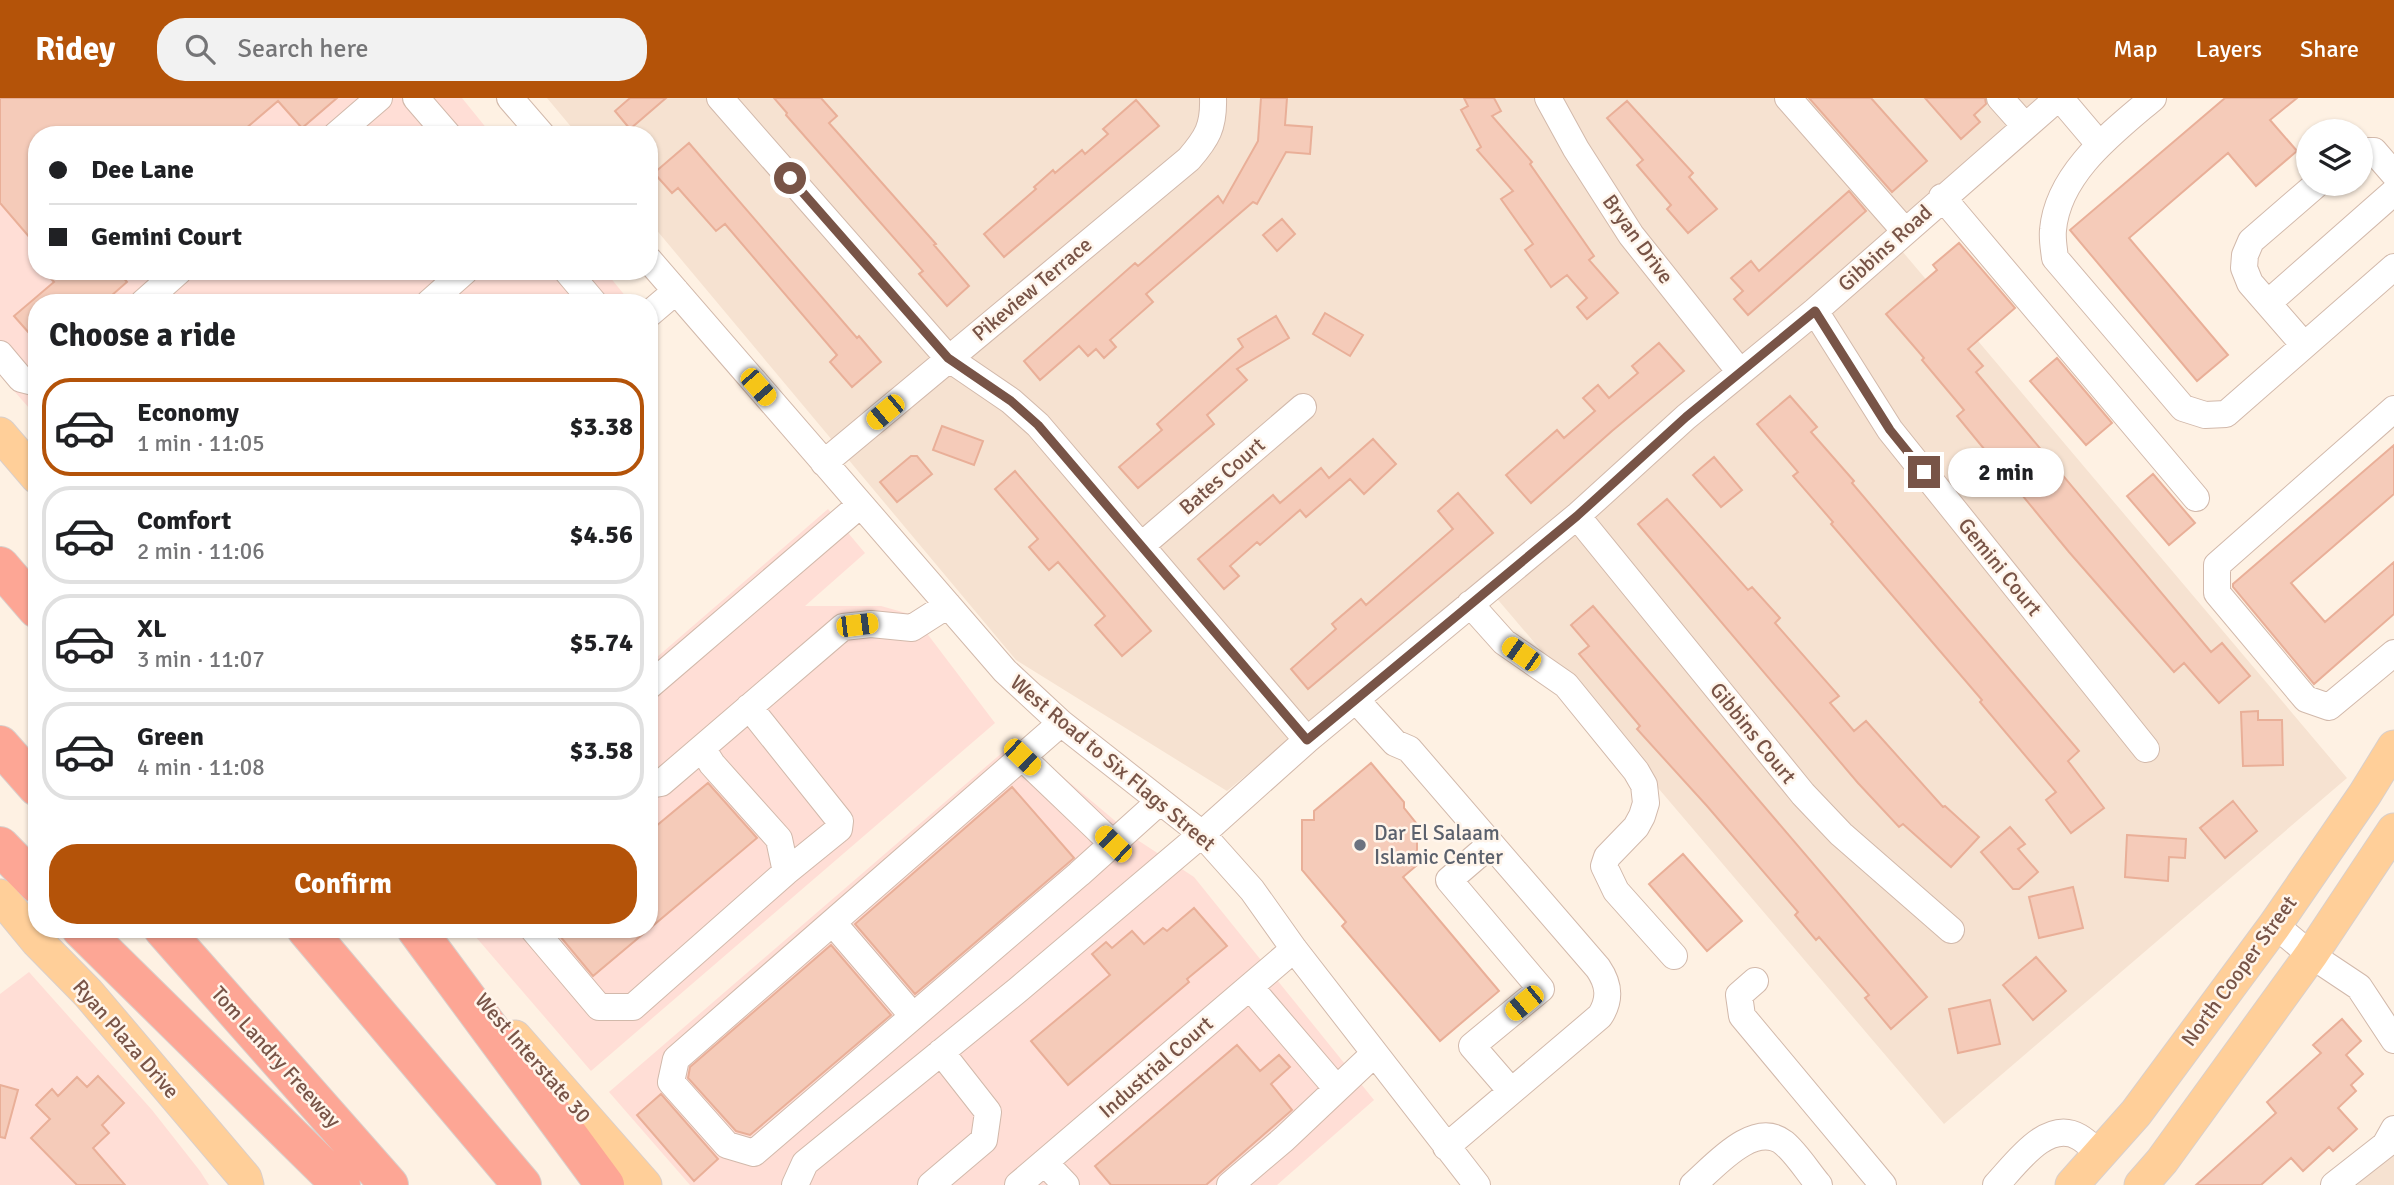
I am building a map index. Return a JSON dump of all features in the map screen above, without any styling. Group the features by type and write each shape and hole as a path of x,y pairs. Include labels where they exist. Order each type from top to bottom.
{"highway":[{"path":"0,566 28,599"},
{"path":"0,745 28,777"},
{"path":"0,846 28,875"},
{"path":"90,938 341,1185"},
{"name":"Tom Landry Freeway","path":"171,938 389,1185"},
{"path":"314,938 522,1185"},
{"path":"422,938 605,1185"}],"main road":[{"path":"0,434 28,467"},
{"name":"North Cooper Street","path":"2073,1184 2136,1113 2275,925 2394,747"},
{"path":"2141,1185 2162,1161 2311,955 2394,830"},
{"name":"Ryan Plaza Drive","path":"0,896 28,930"},
{"name":"Ryan Plaza Drive","path":"35,938 88,993 236,1168 247,1185"},
{"name":"West Interstate 30","path":"431,938 645,1185"}],"street":[{"path":"346,126 379,98"},
{"path":"416,98 440,126"},
{"path":"510,98 534,126"},
{"path":"720,98 948,358 1011,401 1038,425 1307,740"},
{"name":"Pikeview Terrace","path":"824,463 1189,159 1206,139 1214,117 1213,98"},
{"name":"Bryan Drive","path":"1548,98 1576,149 1632,235 1740,372"},
{"path":"1788,98 1905,230"},
{"path":"2000,98 2025,126"},
{"path":"2059,98 2099,144"},
{"name":"Gibbins Road","path":"795,1185 805,1163 1202,834 1307,740 1577,516 2059,98"},
{"path":"2153,98 2099,144 2062,197 2053,230 2055,258 2183,408 2205,415 2225,414 2394,267"},
{"path":"2373,151 2394,174"},
{"path":"2268,303 2394,192"},
{"path":"2303,196 2251,241 2245,255 2245,268 2250,282 2304,345"},
{"path":"1942,197 2196,498"},
{"name":"West Road to Six Flags Street","path":"658,270 1005,671 1061,723 1202,834 1252,890 1374,1054 1477,1185"},
{"path":"153,294 169,280"},
{"path":"439,294 455,280"},
{"path":"575,280 586,294"},
{"path":"658,306 676,291"},
{"name":"Gemini Court","path":"1815,311 1890,430 2146,749"},
{"path":"0,354 21,379 28,381"},
{"name":"Bates Court","path":"1142,545 1303,407"},
{"path":"2394,409 2217,565 2217,593 2306,699 2329,707 2394,653"},
{"path":"658,678 860,505"},
{"name":"Gibbins Court","path":"1577,516 1803,794 1842,834 1951,930"},
{"path":"1470,604 1504,642 1566,685 1636,771 1646,794 1642,816 1636,827 1607,857 1604,866 1616,891 1674,956"},
{"path":"658,784 843,627 872,624 912,628 948,605"},
{"path":"1356,700 1395,743 1409,749 1606,980 1606,1006 1600,1016 1446,1147"},
{"path":"541,938 599,1007 633,1007 786,872 839,829 840,821 749,707"},
{"path":"1061,723 676,1059 671,1082 727,1145 754,1153 1159,802"},
{"path":"702,748 712,764 779,839 786,872"},
{"path":"1022,757 1113,844"},
{"path":"1491,844 1449,880 1541,989 1472,1046 1511,1091"},
{"path":"833,923 913,1016"},
{"path":"2275,925 2311,955 2359,987 2394,1040"},
{"name":"Industrial Court","path":"1018,1185 1294,949"},
{"path":"1755,981 1739,996 1742,1016 1883,1185"},
{"path":"1251,987 1337,1089"},
{"path":"931,1185 984,1140 988,1112 941,1052"},
{"path":"1230,1185 1284,1139 1374,1054"},
{"path":"2334,1185 2385,1145 2394,1129"},
{"path":"1996,1185 2038,1141 2048,1136 2062,1132 2077,1136 2100,1154"},
{"path":"1693,1185 1740,1144 1752,1138 1769,1137 1783,1142 1819,1185"},
{"path":"1045,1163 1066,1185"}],"shaded area":[{"path":"0,98 462,98 485,126 28,126 28,280 612,280 624,294 28,294 28,407 0,375"},
{"path":"547,98 2038,98 1886,232 2347,778 1944,1124 1482,581 1227,791 1016,660 658,232 658,126 570,126"},
{"path":"828,509 865,553 805,606 881,606 913,615 995,723 591,1071 477,938 658,938 658,656"},
{"path":"1018,739 1139,841 1194,877 1374,1100 1277,1185 690,1185 609,1092"},
{"path":"29,972 152,1110 209,1185 0,1185 0,994"},
{"path":"2394,1154 2394,1185 2357,1185"}],"building":[{"path":"0,98 337,98 304,126 300,126 278,101 249,126 28,126 28,236 0,203"},
{"path":"630,98 666,98 633,126 628,126 615,111"},
{"path":"774,98 821,98 837,116 829,123 936,244 934,245 969,286 947,306 919,274 923,271"},
{"path":"1261,98 1287,98 1285,125 1312,127 1310,154 1286,152 1257,204 1253,202 1146,294 1153,302 1110,340 1116,347 1104,358 1096,349 1088,356 1079,346 1040,380 1024,361 1135,263 1138,266 1218,196 1223,203 1258,141"},
{"path":"1464,98 1494,98 1501,111 1492,116 1532,162 1530,164 1594,256 1589,260 1618,293 1587,319 1577,307 1587,298 1567,275 1551,287 1525,250 1533,244 1501,199 1513,191 1477,150 1481,147 1461,110 1468,106"},
{"path":"1809,98 1871,98 1927,161 1892,192"},
{"path":"1925,98 1985,98 1986,104 1974,115 1980,122 1961,139"},
{"path":"2225,98 2297,98 2270,120 2296,152 2256,186 2228,153 2129,238 2228,355 2197,381 2070,230"},
{"path":"1136,100 1159,126 1004,257 984,234 1036,189 1034,187 1053,170 1055,173 1082,150 1085,154 1108,134 1103,129"},
{"path":"1627,101 1693,173 1689,177 1717,209 1688,233 1667,209 1671,205 1637,165 1643,160 1607,118"},
{"path":"689,143 857,338 859,336 881,362 852,387 830,362 837,355 725,224 716,231 678,188 672,193 658,177 658,170"},
{"path":"1849,191 1866,211 1748,315 1734,299 1743,291 1731,278 1751,261 1759,271"},
{"path":"1282,219 1295,234 1277,251 1263,235"},
{"path":"1959,243 2015,308 1968,349 1983,366 1976,372 2211,652 2222,643 2250,676 2219,703 2184,663 2174,672 2069,552 1957,416 1964,410 1886,314 1937,270 1933,265"},
{"path":"52,280 127,282 113,294 40,294 54,282"},
{"path":"28,304 28,332 14,316"},
{"path":"1325,313 1363,335 1350,356 1313,334"},
{"path":"1276,316 1289,338 1237,369 1247,380 1207,415 1214,424 1138,488 1119,467 1162,430 1157,424 1243,347 1238,339"},
{"path":"1659,343 1684,371 1531,503 1506,475 1557,430 1564,438 1595,411 1583,398 1598,385 1609,398 1638,373 1632,366"},
{"path":"2057,358 2112,423 2086,445 2030,381"},
{"path":"1790,396 1817,427 1811,432 1854,481 1852,483 2079,751 2068,761 2104,808 2071,833 2046,800 2056,792 1980,702 1982,700 1831,524 1833,522 1793,476 1798,472 1757,424"},
{"path":"942,426 983,441 974,465 933,450"},
{"path":"1373,439 1396,464 1364,494 1350,479 1306,517 1300,510 1260,545 1257,542 1230,566 1239,576 1224,589 1198,559 1273,495 1280,503 1321,468 1329,478"},
{"path":"2394,445 2394,494 2291,583 2325,622 2394,562 2394,614 2314,684 2233,584"},
{"path":"911,456 917,456 932,474 897,502 880,482"},
{"path":"1714,457 1742,490 1721,507 1693,475"},
{"path":"1015,471 1151,631 1122,656 1095,625 1105,616 1058,562 1049,570 1029,547 1038,539 995,489"},
{"path":"2153,474 2195,523 2169,545 2127,496"},
{"path":"1458,493 1493,533 1308,689 1291,669 1336,629 1332,624 1361,599 1366,605 1453,529 1438,511"},
{"path":"1667,499 1748,590 1752,587 1780,618 1775,623 1839,696 1830,703 1854,731 1866,721 1943,807 1979,837 1951,867 1903,824 1899,827 1858,783 1638,524"},
{"path":"1593,606 1927,997 1891,1029 1865,998 1869,995 1819,937 1816,940 1795,915 1798,912 1637,729 1640,726 1579,654 1589,646 1571,625"},
{"path":"2258,711 2258,720 2282,720 2283,765 2243,766 2241,712"},
{"path":"1371,763 1404,802 1404,808 1417,824 1417,865 1403,877 1499,991 1440,1041 1342,926 1346,922 1302,870 1302,820 1314,820 1314,811"},
{"path":"708,783 757,838 658,921 658,825"},
{"path":"1012,787 1074,858 915,994 855,924"},
{"path":"2233,801 2257,831 2225,858 2200,828"},
{"path":"2010,827 2025,844 2018,849 2038,872 2019,889 2013,889 1981,852"},
{"path":"2127,835 2186,839 2185,858 2169,857 2168,881 2125,877"},
{"path":"1683,854 1742,921 1707,951 1649,884"},
{"path":"2073,887 2083,928 2039,938 2029,897"},
{"path":"1194,908 1227,946 1068,1085 1031,1041 1110,975 1092,954 1106,942 1112,948 1132,931 1144,944 1163,928 1167,931"},
{"path":"561,938 638,938 593,976"},
{"path":"831,945 891,1015 750,1135 736,1131 688,1078 690,1067"},
{"path":"2036,957 2066,991 2033,1020 2003,985"},
{"path":"1990,1000 2000,1044 1958,1053 1949,1009"},
{"path":"2342,1019 2361,1041 2346,1055 2363,1074 2351,1085 2356,1091 2338,1108 2357,1129 2333,1151 2329,1147 2303,1171 2291,1158 2261,1185 2196,1185 2276,1113 2267,1102 2321,1053 2313,1045"},
{"path":"1237,1045 1260,1071 1279,1055 1290,1067 1271,1084 1292,1110 1206,1185 1111,1185 1095,1166"},
{"path":"98,1076 124,1103 102,1125 109,1133 93,1148 125,1185 77,1185 31,1138 50,1119 36,1105 52,1089 58,1096 77,1077 87,1087"},
{"path":"0,1085 18,1090 5,1138 0,1137"},
{"path":"661,1094 718,1159 694,1181 637,1115"}],"place":[{"name":"Dar El Salaam Islamic Center","path":"1360,845"}],"route":[{"path":"790,178 948,358 1011,401 1038,425 1307,740 1577,516 1686,417 1815,311 1890,430 1924,472"}]}
